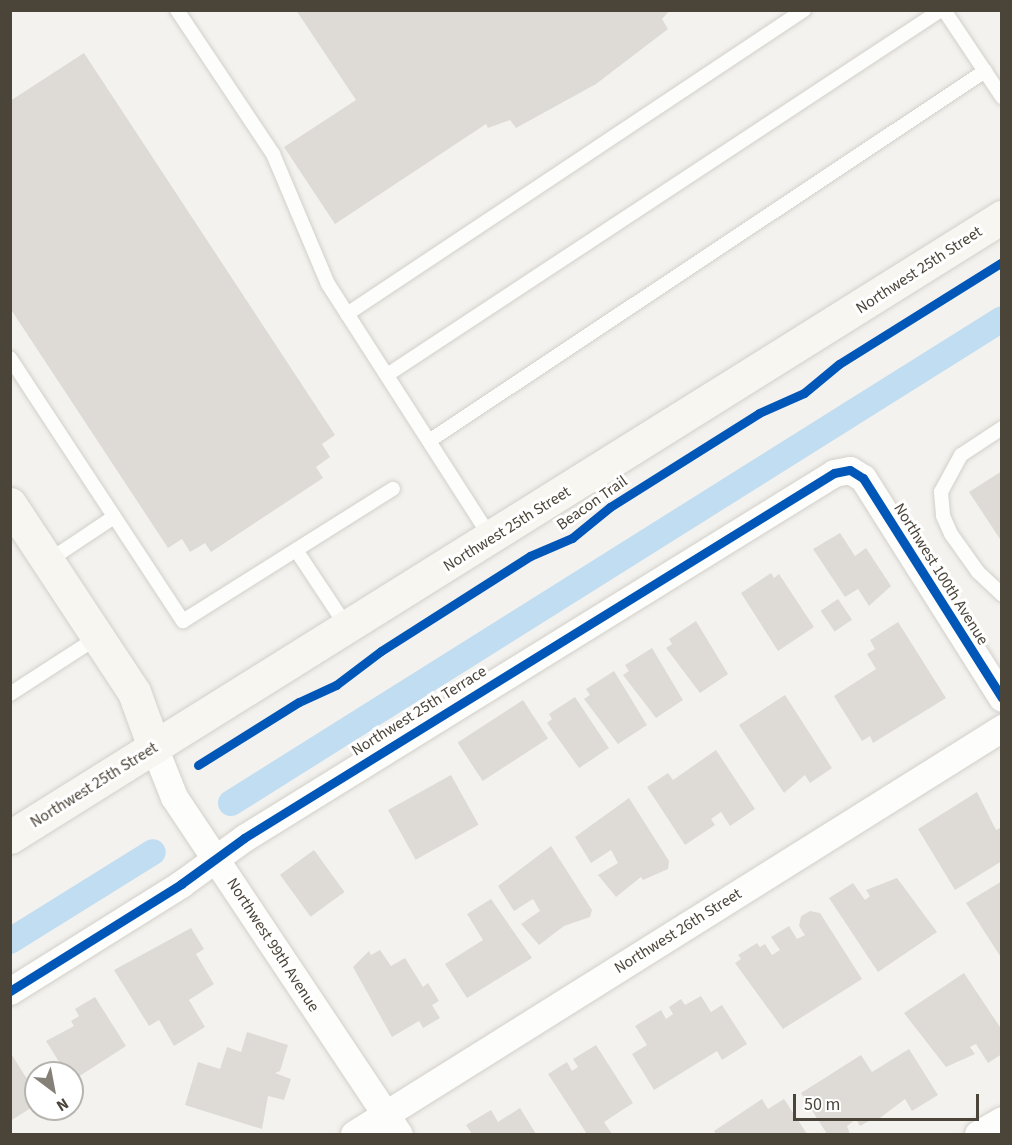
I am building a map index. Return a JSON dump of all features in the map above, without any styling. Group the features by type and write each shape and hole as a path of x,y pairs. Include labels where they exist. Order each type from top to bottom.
{"main road":[{"name":"Northwest 25th Street","path":"10,837 492,538 1002,217"},
{"name":"Northwest 99th Avenue","path":"10,504 134,692 154,747"}],"street":[{"name":"Northwest 100th Avenue","path":"850,470 872,491 1002,698"},
{"name":"Northwest 25th Terrace","path":"10,991 804,488 850,470"},
{"name":"Northwest 26th Street","path":"354,1134 392,1125 1002,728"},
{"name":"Northwest 99th Avenue","path":"154,747 174,797 392,1125"},
{"path":"978,1134 1002,1120"}],"lane":[{"path":"177,10 273,154 328,284 492,538"},
{"path":"347,314 804,10"},
{"path":"387,375 943,10 1002,97"},
{"path":"429,441 985,71"},
{"path":"10,358 183,621 393,489"},
{"path":"1002,428 961,455 941,492 943,516 951,534 978,573 1002,594"},
{"path":"48,561 114,517"},
{"path":"296,550 347,627"},
{"path":"10,694 98,637"}],"building":[{"path":"296,10 670,10 662,19 668,29 596,84 516,128 510,120 488,128 486,124 335,224 284,147 356,100"},
{"path":"84,53 335,435 322,444 330,457 316,467 323,478 211,552 205,543 190,552 182,539 168,548 10,308 10,101"},
{"path":"1002,471 1002,542 969,492"},
{"path":"840,533 855,556 866,548 891,586 869,606 858,589 845,597 813,549"},
{"path":"771,573 774,578 779,574 814,627 778,651 741,593"},
{"path":"838,599 852,620 835,631 821,611"},
{"path":"696,621 728,674 700,693 666,648 672,644 669,639"},
{"path":"898,622 946,698 873,743 870,736 862,741 834,696 876,669 867,654 875,649 870,640"},
{"path":"652,648 683,700 656,718 623,675 629,671 625,665"},
{"path":"614,671 647,725 618,744 584,699 590,695 586,689"},
{"path":"785,695 832,768 810,783 805,775 784,793 739,725"},
{"path":"575,697 609,748 579,768 547,723 552,719 549,714"},
{"path":"523,700 548,739 483,781 458,742"},
{"path":"716,750 755,809 730,826 721,812 711,819 715,825 685,845 647,787 668,773 673,780"},
{"path":"451,775 479,825 416,860 388,810"},
{"path":"977,792 996,830 1002,827 1002,861 955,890 918,829"},
{"path":"629,798 669,861 668,869 643,880 641,877 616,897 598,875 618,863 611,850 591,863 575,837"},
{"path":"551,846 592,910 590,917 564,926 539,945 521,924 540,911 533,899 514,911 498,886"},
{"path":"314,850 345,892 311,917 280,875"},
{"path":"897,878 937,932 878,972 829,898 853,883 865,900 870,896 866,890"},
{"path":"1002,881 1002,959 966,903"},
{"path":"491,899 532,958 467,998 445,964 483,940 467,914"},
{"path":"810,911 820,913 862,979 783,1029 735,963 741,959 738,955 757,943 760,947 765,944 772,955 780,950 771,937 789,926 797,939 805,935 799,926 801,916"},
{"path":"191,928 204,949 196,954 214,984 189,1000 205,1027 174,1046 159,1020 149,1026 114,970"},
{"path":"380,950 391,966 405,958 423,987 428,983 439,1001 432,1005 440,1018 423,1028 419,1021 392,1037 353,967 369,951 371,955"},
{"path":"964,973 1002,1030 1002,1054 988,1063 976,1044 970,1047 975,1054 946,1067 904,1013"},
{"path":"701,996 711,1012 722,1005 747,1044 722,1060 717,1051 654,1090 632,1054 647,1045 635,1026 661,1010 666,1019 673,1014 669,1007 681,999 685,1005"},
{"path":"95,997 126,1046 84,1073 84,1061 58,1061 46,1041 74,1026 71,1021 79,1016 75,1009"},
{"path":"247,1032 288,1045 280,1071 275,1073 291,1079 284,1100 268,1096 262,1129 185,1105 198,1062 220,1069 227,1047 241,1052"},
{"path":"596,1045 633,1103 604,1122 612,1134 587,1134 548,1074 567,1062 572,1071 578,1067 573,1059"},
{"path":"909,1049 938,1095 912,1111 905,1099 876,1121 874,1118 860,1126 856,1119 847,1126 850,1134 827,1134 801,1093 861,1055 872,1072"},
{"path":"10,1052 24,1074 24,1112 10,1121"},
{"path":"762,1099 768,1109 784,1099 807,1134 716,1134 714,1131"},
{"path":"520,1108 536,1134 472,1134 466,1125 491,1110 498,1122"}],"waterway":[{"path":"231,803 1002,319"},
{"path":"10,941 153,852"}],"cycle path":[{"name":"Beacon Trail","path":"198,765 299,702 336,685 381,651 530,556 572,538 610,507 759,413 804,393 839,364 1002,262"},
{"path":"10,991 181,884 244,838 834,473 850,470 863,478 1002,698"}]}
